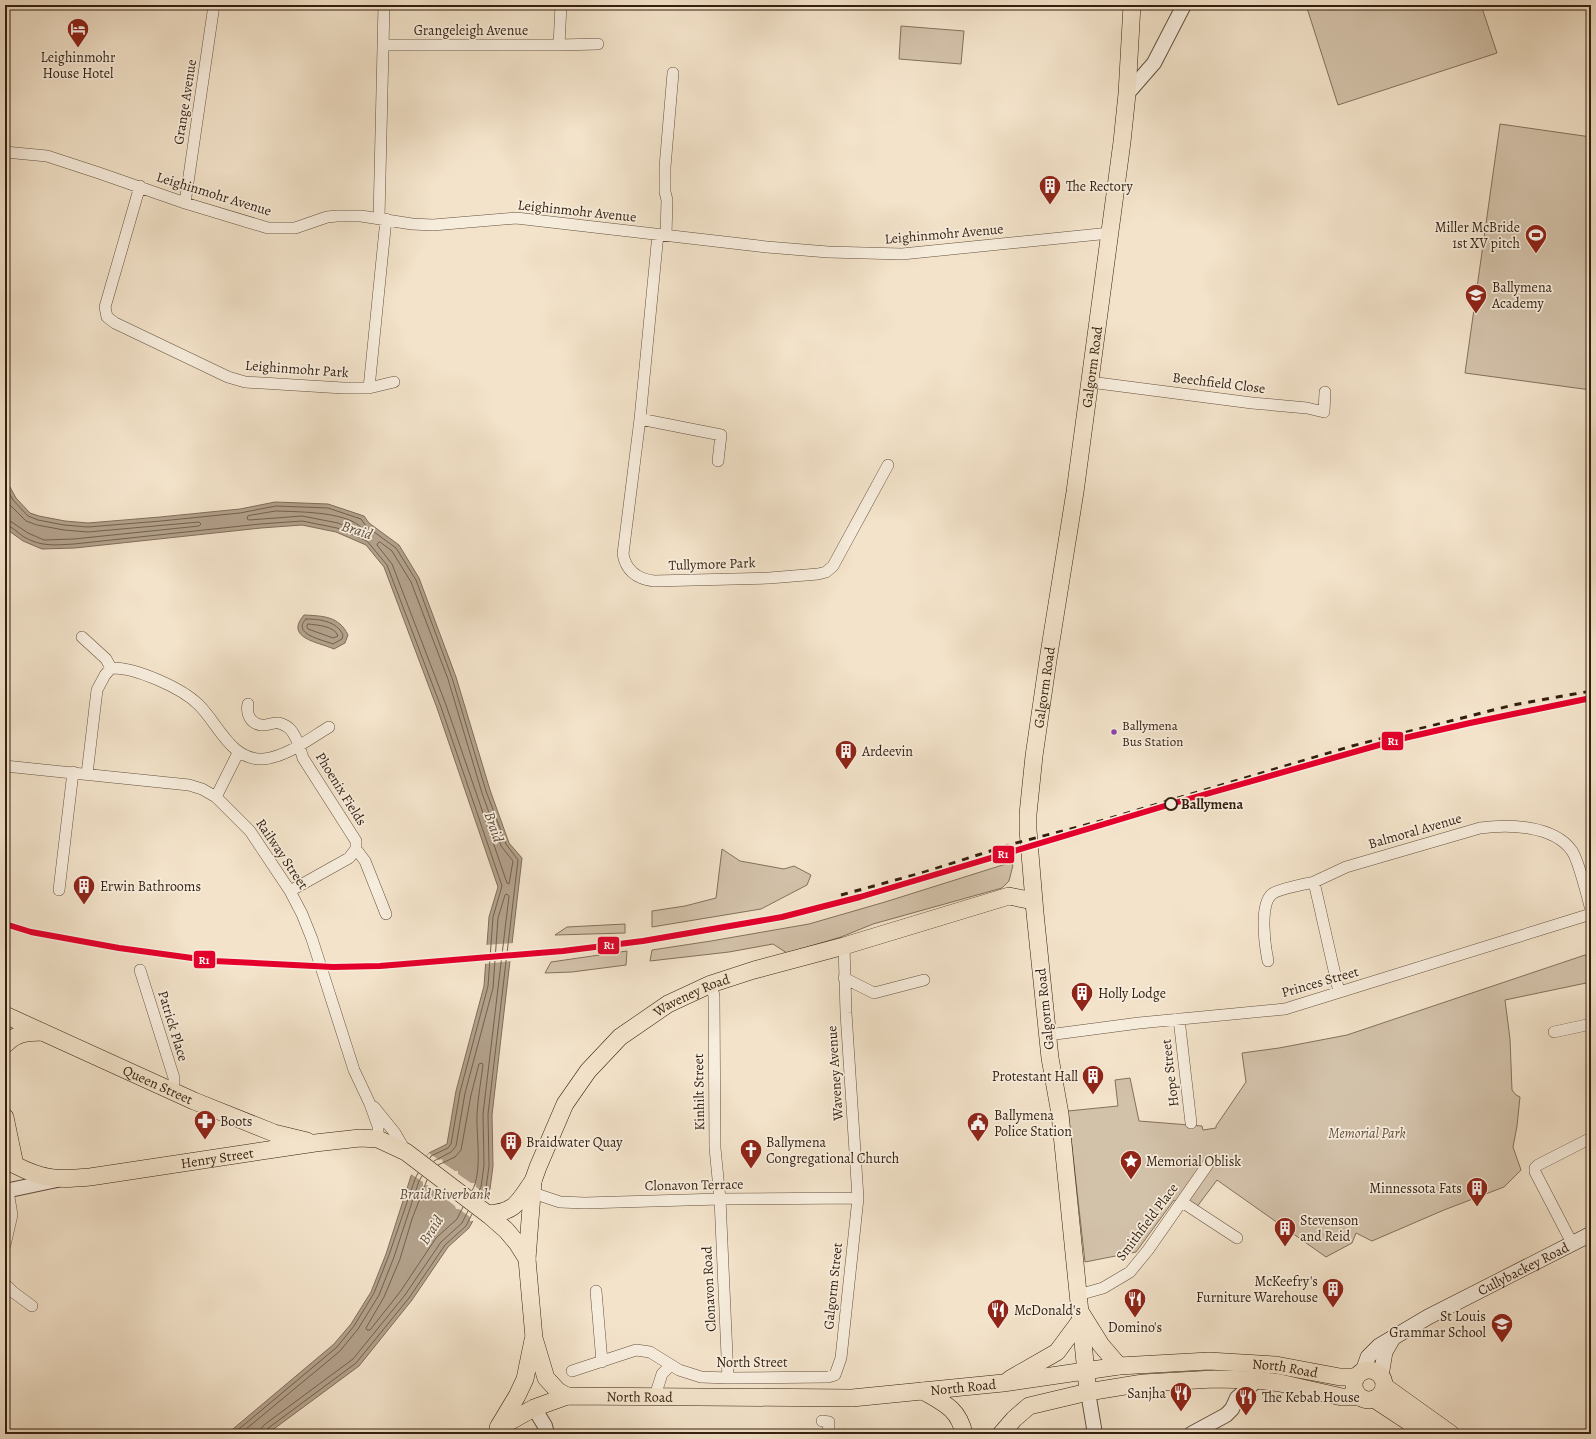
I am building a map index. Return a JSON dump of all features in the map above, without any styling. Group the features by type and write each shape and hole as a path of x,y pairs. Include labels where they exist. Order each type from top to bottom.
{"main road":[{"name":"Galgorm Road","path":"1088,1392 1060,1114 1048,1035 1031,876 1028,830 1030,788 1048,660 1075,492 1110,233 1127,94 1132,5"},
{"name":"Waveney Road","path":"534,1338 527,1260 533,1187 565,1104 579,1083 597,1061 620,1038 668,1004 711,984 754,970 844,946 1009,896 1031,876"},
{"name":"Waveney Road","path":"1009,896 1034,901"},
{"name":"Queen Street","path":"5,1015 194,1102 274,1133 315,1143"},
{"path":"5,1039 28,1032 43,1032"},
{"path":"5,1117 15,1165 42,1176 61,1180"},
{"path":"240,1119 252,1135 255,1152"},
{"name":"Henry Street","path":"61,1180 90,1177 315,1143 360,1138 378,1139 406,1152 484,1212 506,1230 517,1243 527,1260"},
{"path":"484,1212 502,1213 513,1208 533,1187"},
{"name":"Cullybackey Road","path":"1360,1374 1368,1357 1379,1346 1428,1317 1591,1234"},
{"path":"1079,1309 1101,1345 1119,1366"},
{"path":"1003,1383 1057,1352 1079,1309"},
{"path":"534,1338 546,1378 558,1391 567,1396"},
{"path":"494,1432 517,1396 525,1379 534,1338"},
{"path":"1374,1390 1385,1352 1393,1338"},
{"name":"North Road","path":"567,1396 852,1398 1003,1383 1119,1366 1209,1361 1276,1365 1340,1377 1373,1371 1374,1390"},
{"path":"1360,1374 1354,1385 1356,1394 1374,1390"},
{"path":"1000,1434 1029,1406 1088,1392 1142,1382 1214,1379 1257,1380 1280,1383 1342,1397 1374,1390 1451,1434"},
{"path":"1374,1390 1427,1434"},
{"path":"923,1391 947,1404 956,1413 962,1423 964,1434"},
{"path":"494,1432 534,1408 567,1396"}],"street":[{"name":"Grange Avenue","path":"185,203 214,5"},
{"path":"370,388 383,219 384,5"},
{"path":"559,45 561,5"},
{"path":"1127,94 1154,63 1184,5"},
{"name":"Grangeleigh Avenue","path":"383,45 598,44"},
{"name":"Tullymore Park","path":"673,73 665,167 665,192 667,200 624,554 627,566 638,577 645,580 654,581 769,578 826,572 833,566 888,465"},
{"name":"Leighinmohr Avenue","path":"5,152 47,156 140,186 185,203 268,228 295,228 327,217 337,216 362,216 412,224 433,225 516,218 813,251 902,254 1110,233"},
{"name":"Leighinmohr Park","path":"140,186 105,307 107,317 111,321 228,377 245,382 343,388 370,388 394,382"},
{"name":"Beechfield Close","path":"1090,382 1252,403 1307,408 1324,412 1326,392"},
{"path":"640,419 721,435 718,461"},
{"path":"82,637 106,659 111,668"},
{"path":"87,774 97,690 104,675 111,668 121,667 175,687 189,696 207,714 225,739 238,753 216,797"},
{"name":"Phoenix Fields","path":"248,704 248,716 254,722 262,725 280,723 291,730 299,745 303,758 356,841 356,849 365,861 386,914"},
{"name":"Phoenix Fields","path":"238,753 252,758 264,758 283,754 329,727"},
{"name":"Railway Street","path":"5,766 189,785 202,789 216,797 250,831 290,891 302,914 312,939 354,1070 370,1104 378,1126 378,1139"},
{"path":"59,890 73,772"},
{"name":"Balmoral Avenue","path":"1268,961 1265,941 1266,901 1275,892 1314,882 1346,867 1491,826 1530,828 1541,830 1558,837 1573,851 1591,910"},
{"name":"Phoenix Fields","path":"290,891 349,858 356,849"},
{"path":"1314,882 1339,992"},
{"name":"Princes Street","path":"1048,1035 1180,1019 1285,1009 1591,914"},
{"name":"Waveney Avenue","path":"844,946 844,978 858,1198"},
{"name":"Patrick Place","path":"140,970 174,1078 174,1084 170,1090"},
{"path":"844,978 874,993 924,980"},
{"name":"Kinhilt Street","path":"711,984 714,996 715,1148 720,1199"},
{"name":"Hope Street","path":"1180,1019 1191,1123"},
{"path":"1554,1032 1591,1024"},
{"path":"370,1104 395,1133 406,1152"},
{"path":"1572,1243 1548,1199 1535,1172 1535,1168 1538,1165 1591,1138"},
{"name":"Smithfield Place","path":"1079,1309 1103,1288 1130,1272 1208,1164"},
{"path":"5,1245 12,1215 7,1191 14,1180 15,1165"},
{"name":"Henry Street","path":"7,1191 61,1180"},
{"name":"Clonavon Terrace","path":"533,1187 560,1202 858,1198"},
{"name":"Galgorm Street","path":"835,1375 841,1358 858,1198"},
{"name":"Clonavon Road","path":"720,1199 728,1378"},
{"path":"1182,1202 1237,1238"},
{"path":"5,1284 32,1306"},
{"path":"596,1290 602,1362"},
{"name":"North Street","path":"572,1371 636,1350 650,1352 679,1370 701,1377 828,1377 835,1375"},
{"path":"655,1396 662,1374 671,1365"},
{"path":"1191,1434 1226,1415 1231,1410 1237,1398 1257,1380"},
{"path":"1088,1392 1095,1434"},
{"path":"534,1408 545,1426 547,1434"},
{"path":"822,1421 829,1422 828,1434"}],"green space":[{"path":"1315,5 1481,5 1497,53 1338,105 1307,8"},
{"path":"901,26 964,31 961,64 899,59"},
{"name":"Miller McBride 1st XV pitch","path":"1500,124 1591,137 1591,390 1465,373"},
{"path":"722,849 740,861 784,869 794,866 811,875 807,885 761,909 652,927 652,911 685,906 716,898"},
{"path":"1009,863 1013,865 1009,881 1002,888 873,924 841,937 787,953 773,944 729,952 650,961 652,950 809,924"},
{"path":"625,924 625,933 555,935 567,927"},
{"path":"627,951 626,965 572,972 545,973 551,962"},
{"name":"Memorial Park","path":"1591,953 1591,982 1505,1000 1510,1039 1512,1090 1520,1097 1513,1147 1521,1170 1504,1187 1444,1210 1372,1241 1356,1233 1352,1243 1326,1257 1217,1180 1193,1212 1174,1200 1136,1252 1085,1262 1068,1111 1118,1106 1115,1080 1130,1078 1139,1121 1202,1126 1203,1130 1216,1128 1246,1082 1242,1053 1279,1048 1347,1035"}],"water":[{"name":"Braid Riverbank","path":"5,478 16,498 30,513 65,521 88,523 160,517 240,509 275,502 328,504 364,516 369,523 399,545 419,578 456,677 490,790 509,843 522,858 492,1115 493,1166 490,1189 469,1228 448,1247 412,1300 359,1366 267,1434 227,1434 334,1344 351,1324 371,1292 386,1254 411,1176 429,1153 447,1144 456,1091 484,986 489,917 498,887 437,708 384,567 366,545 336,532 302,525 75,548 42,549 23,541 5,528"},
{"path":"304,615 330,618 340,624 348,635 345,643 334,649 312,641 300,634 298,629 299,623"}],"pier":[{"path":"514,943 512,961 484,964 485,945"},
{"path":"429,1153 439,1160 442,1159 443,1163 455,1171 458,1171 458,1174 471,1183 475,1183 476,1187 485,1193 489,1193 489,1196 475,1221 470,1221 470,1217 459,1209 456,1209 455,1206 442,1196 439,1197 438,1194 427,1185 423,1186 423,1182 411,1174"}],"railway":[{"path":"841,895 925,872 1012,844 1097,822 1352,746 1513,705 1591,691"}],"transit line":[{"name":"R1","path":"5,924 31,932 119,948 214,961 333,967 380,966 563,951 643,941 782,917 860,897 1178,802 1400,739 1591,698"}],"place":[{"name":"Leighinmohr House Hotel","path":"78,48"},
{"name":"The Rectory","path":"1050,206"},
{"name":"Miller McBride 1st XV pitch","path":"1536,254"},
{"name":"Ballymena Academy","path":"1476,314"},
{"name":"Ballymena Bus Station","path":"1114,732"},
{"name":"Ardeevin","path":"846,770"},
{"name":"Ballymena","path":"1171,804"},
{"name":"Erwin Bathrooms","path":"84,906"},
{"name":"Holly Lodge","path":"1082,1012"},
{"name":"Protestant Hall","path":"1093,1096"},
{"name":"Boots","path":"205,1140"},
{"name":"Ballymena Police Station","path":"978,1142"},
{"name":"Braidwater Quay","path":"511,1162"},
{"name":"Ballymena Congregational Church","path":"751,1170"},
{"name":"Memorial Oblisk","path":"1131,1180"},
{"name":"Minnessota Fats","path":"1477,1208"},
{"name":"Stevenson and Reid","path":"1285,1248"},
{"name":"McKeefry's Furniture Warehouse","path":"1333,1308"},
{"name":"Domino's","path":"1135,1318"},
{"name":"McDonald's","path":"998,1330"},
{"name":"St Louis Grammar School","path":"1502,1344"},
{"name":"Sanjha","path":"1181,1412"},
{"name":"The Kebab House","path":"1246,1416"}],"water label":[{"name":"Braid","path":"357,530"},
{"name":"Braid","path":"494,827"},
{"name":"Braid","path":"431,1230"}]}
